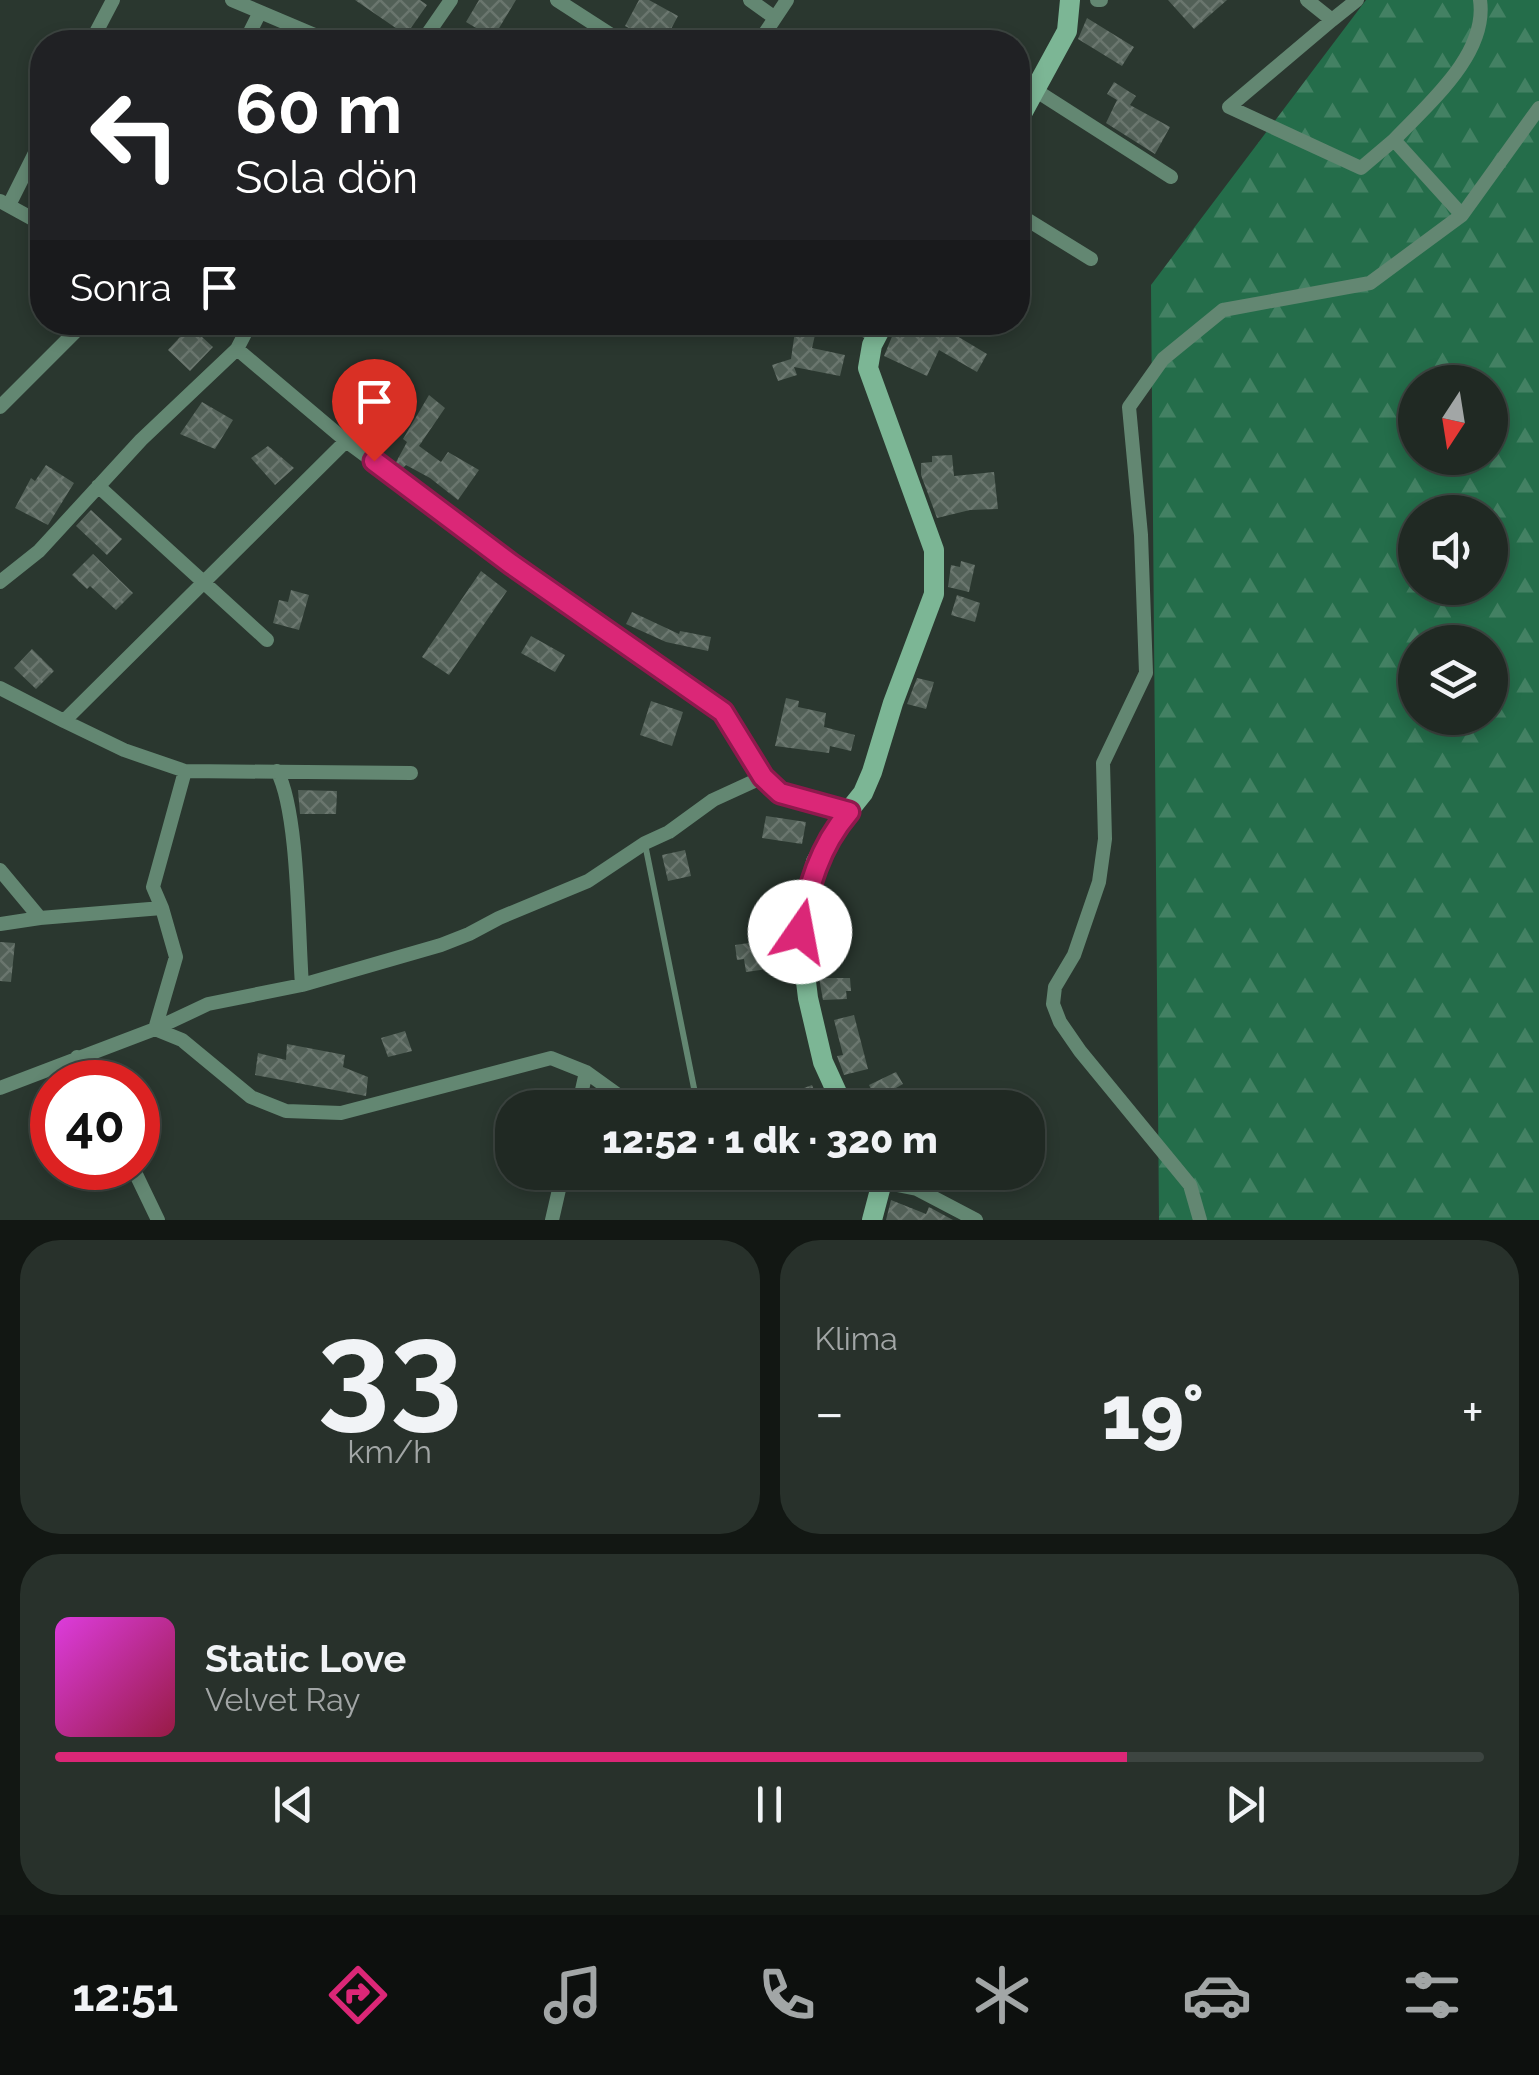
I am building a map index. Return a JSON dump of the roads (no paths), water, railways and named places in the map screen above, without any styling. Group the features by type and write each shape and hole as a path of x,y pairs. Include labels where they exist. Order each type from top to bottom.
{"street":[{"path":"97,30 113,0"},
{"path":"232,0 303,30"},
{"path":"252,30 276,0"},
{"path":"430,30 451,0"},
{"path":"557,0 603,30"},
{"path":"750,0 775,18"},
{"path":"766,30 787,0"},
{"path":"1030,99 1067,31 1070,0"},
{"path":"1307,0 1332,20"},
{"path":"1358,0 1229,106 1362,168 1463,67 1482,13 1480,0"},
{"path":"1035,90 1171,177"},
{"path":"1200,1220 1190,1186 1080,1051 1053,1004 1055,987 1074,955 1101,871 1106,809 1102,763 1146,673 1141,534 1129,407 1163,359 1223,310 1370,282 1462,215 1539,108"},
{"path":"1394,140 1462,215"},
{"path":"30,159 4,203 30,217"},
{"path":"1030,221 1091,258"},
{"path":"0,407 72,335"},
{"path":"0,582 38,551 140,440 237,349 244,335"},
{"path":"837,1090 819,1046 800,932 816,862 872,772 934,594 934,550 869,376 867,360 878,335"},
{"path":"237,349 346,441 511,564 723,712 763,777 780,793 849,812"},
{"path":"64,721 346,441"},
{"path":"98,486 267,640"},
{"path":"0,688 124,750 185,770 411,773"},
{"path":"155,1029 176,957 153,887 185,770"},
{"path":"277,772 284,784 292,846 302,985"},
{"path":"0,1088 155,1029 208,1004 302,985 469,934 588,881 713,800 763,777"},
{"path":"0,870 40,918"},
{"path":"0,924 162,908"},
{"path":"155,1029 182,1040 251,1097 286,1112 341,1113 551,1058 586,1072 611,1090"},
{"path":"582,1090 586,1072"},
{"path":"144,1190 158,1220"},
{"path":"552,1220 559,1190"},
{"path":"872,1220 878,1190"},
{"path":"920,1190 976,1220"}],"lane":[{"path":"645,843 694,1090"}]}
